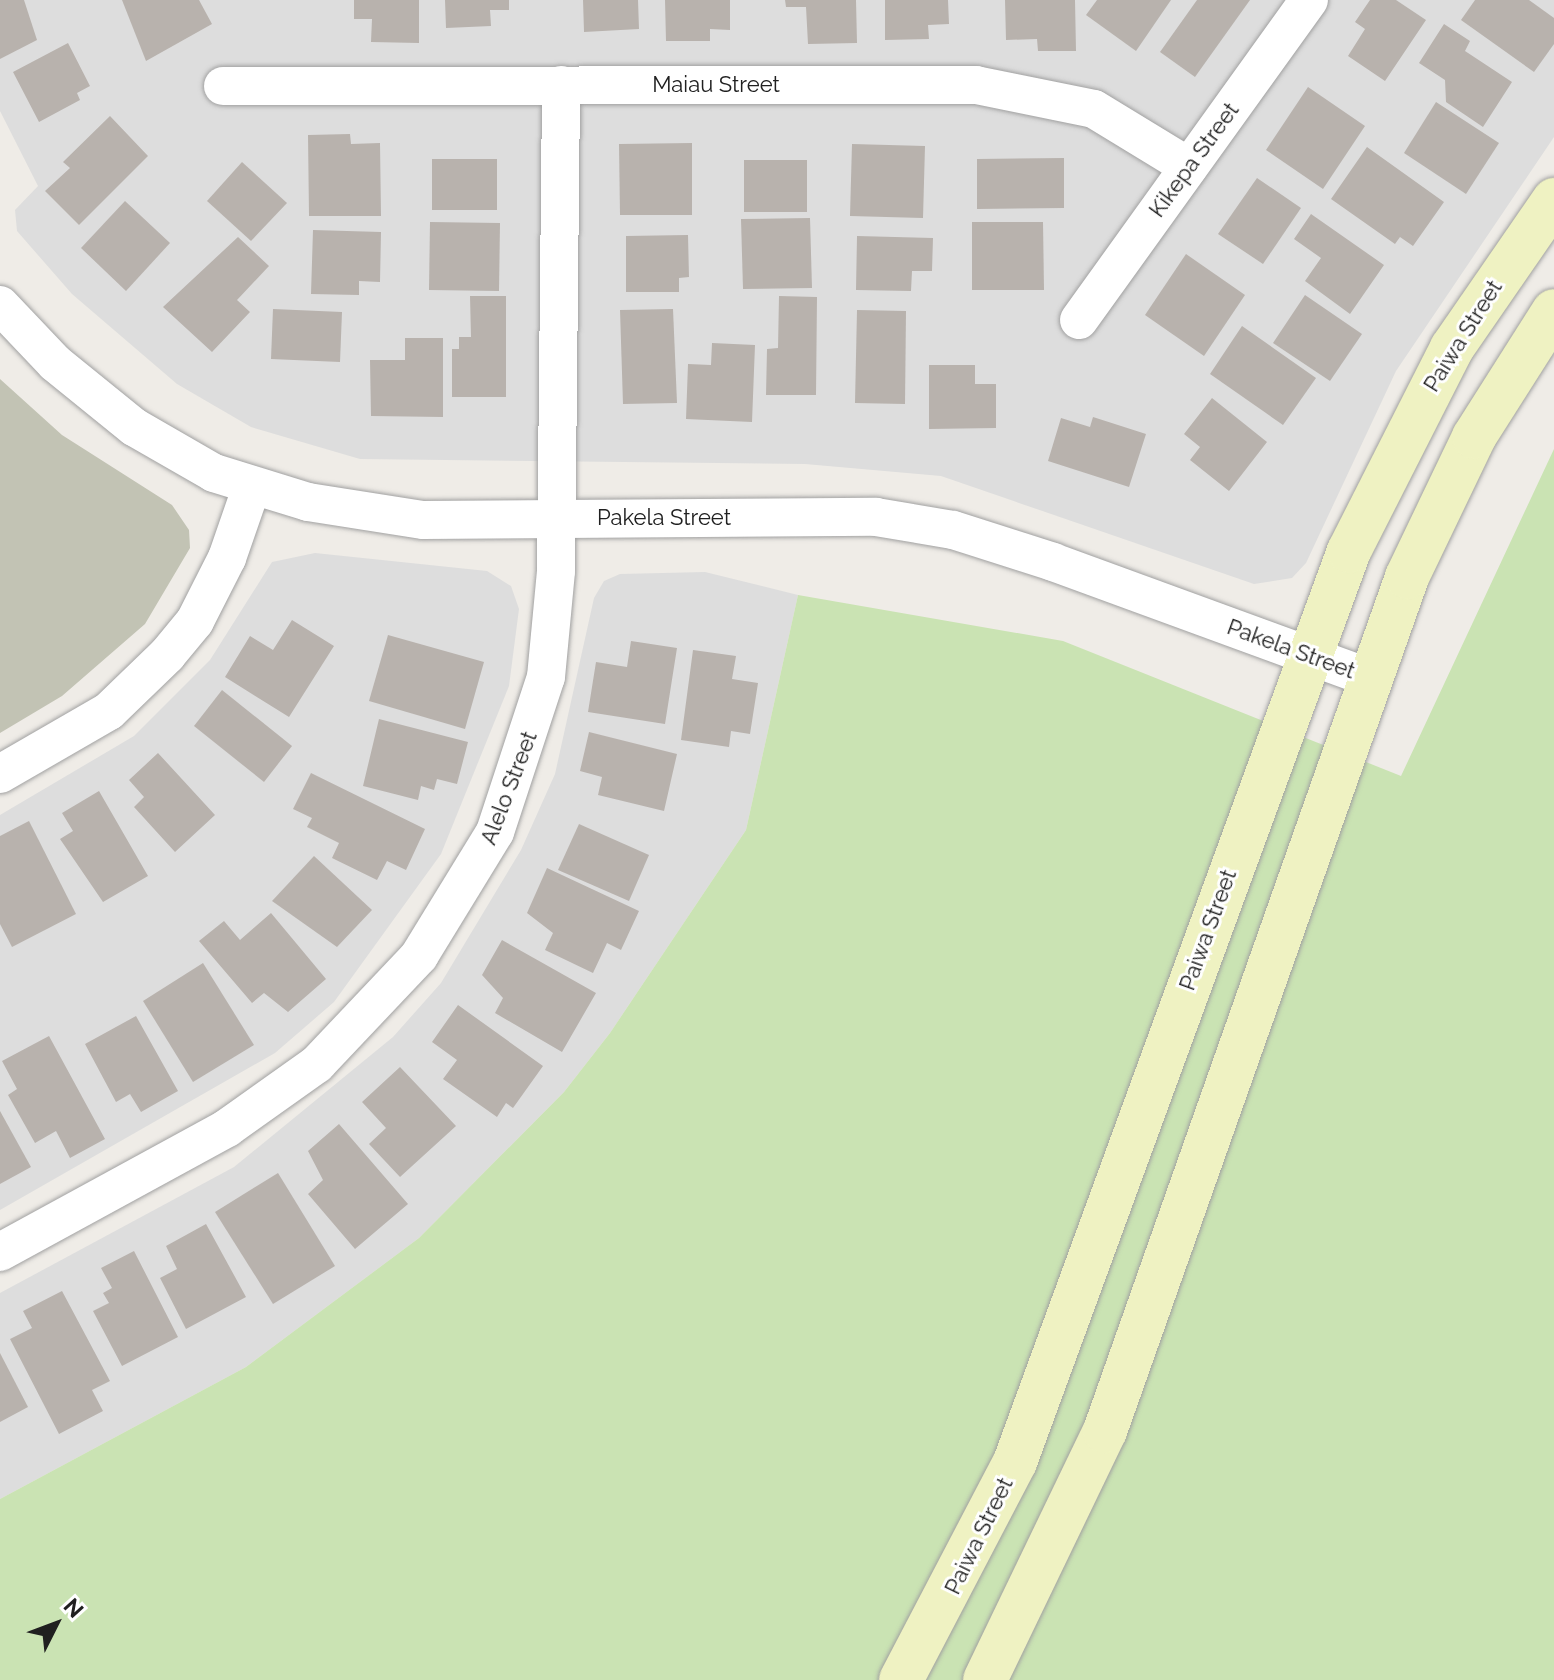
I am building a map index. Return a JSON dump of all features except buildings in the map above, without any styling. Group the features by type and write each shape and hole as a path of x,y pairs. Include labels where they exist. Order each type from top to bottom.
{"street":[{"name":"Kikepa Street","path":"1079,320 1309,0"},
{"name":"Alelo Street","path":"0,1252 227,1128 317,1064 419,956 462,894 523,764 546,677 555,519 561,85"},
{"name":"Maiau Street","path":"223,86 990,87 1094,109 1189,167"},
{"name":"Paiwa Street","path":"901,1680 1015,1462 1307,655 1401,441 1452,348 1554,200"},
{"name":"Pakela Street","path":"0,305 55,363 134,427 252,486 367,515 555,519 876,517 953,530 1368,677"},
{"path":"985,1680 1105,1431 1368,677 1474,437 1554,311"},
{"path":"0,774 109,711 167,655 195,621 227,558 252,486"}],"shaded area":[{"path":"0,0 1554,0 1554,137 1396,371 1306,563 1292,578 1254,584 941,476 805,464 360,459 251,427 177,384 72,294 17,231 15,210 38,186 0,111"},
{"path":"0,379 62,435 172,505 189,530 190,548 145,624 62,696 0,733"},
{"path":"315,553 487,571 511,586 519,609 509,686 441,854 334,1002 275,1053 0,1210 0,815 134,736 210,660 272,562"},
{"path":"705,572 798,595 746,830 610,1033 564,1092 419,1238 246,1367 0,1499 0,1293 234,1167 393,1037 441,983 521,850 555,774 594,598 604,581 620,574"}],"green space":[{"path":"1554,449 1554,1680 0,1680 0,1499 246,1367 419,1238 564,1092 610,1033 746,830 798,595 1063,641 1401,776"}]}
